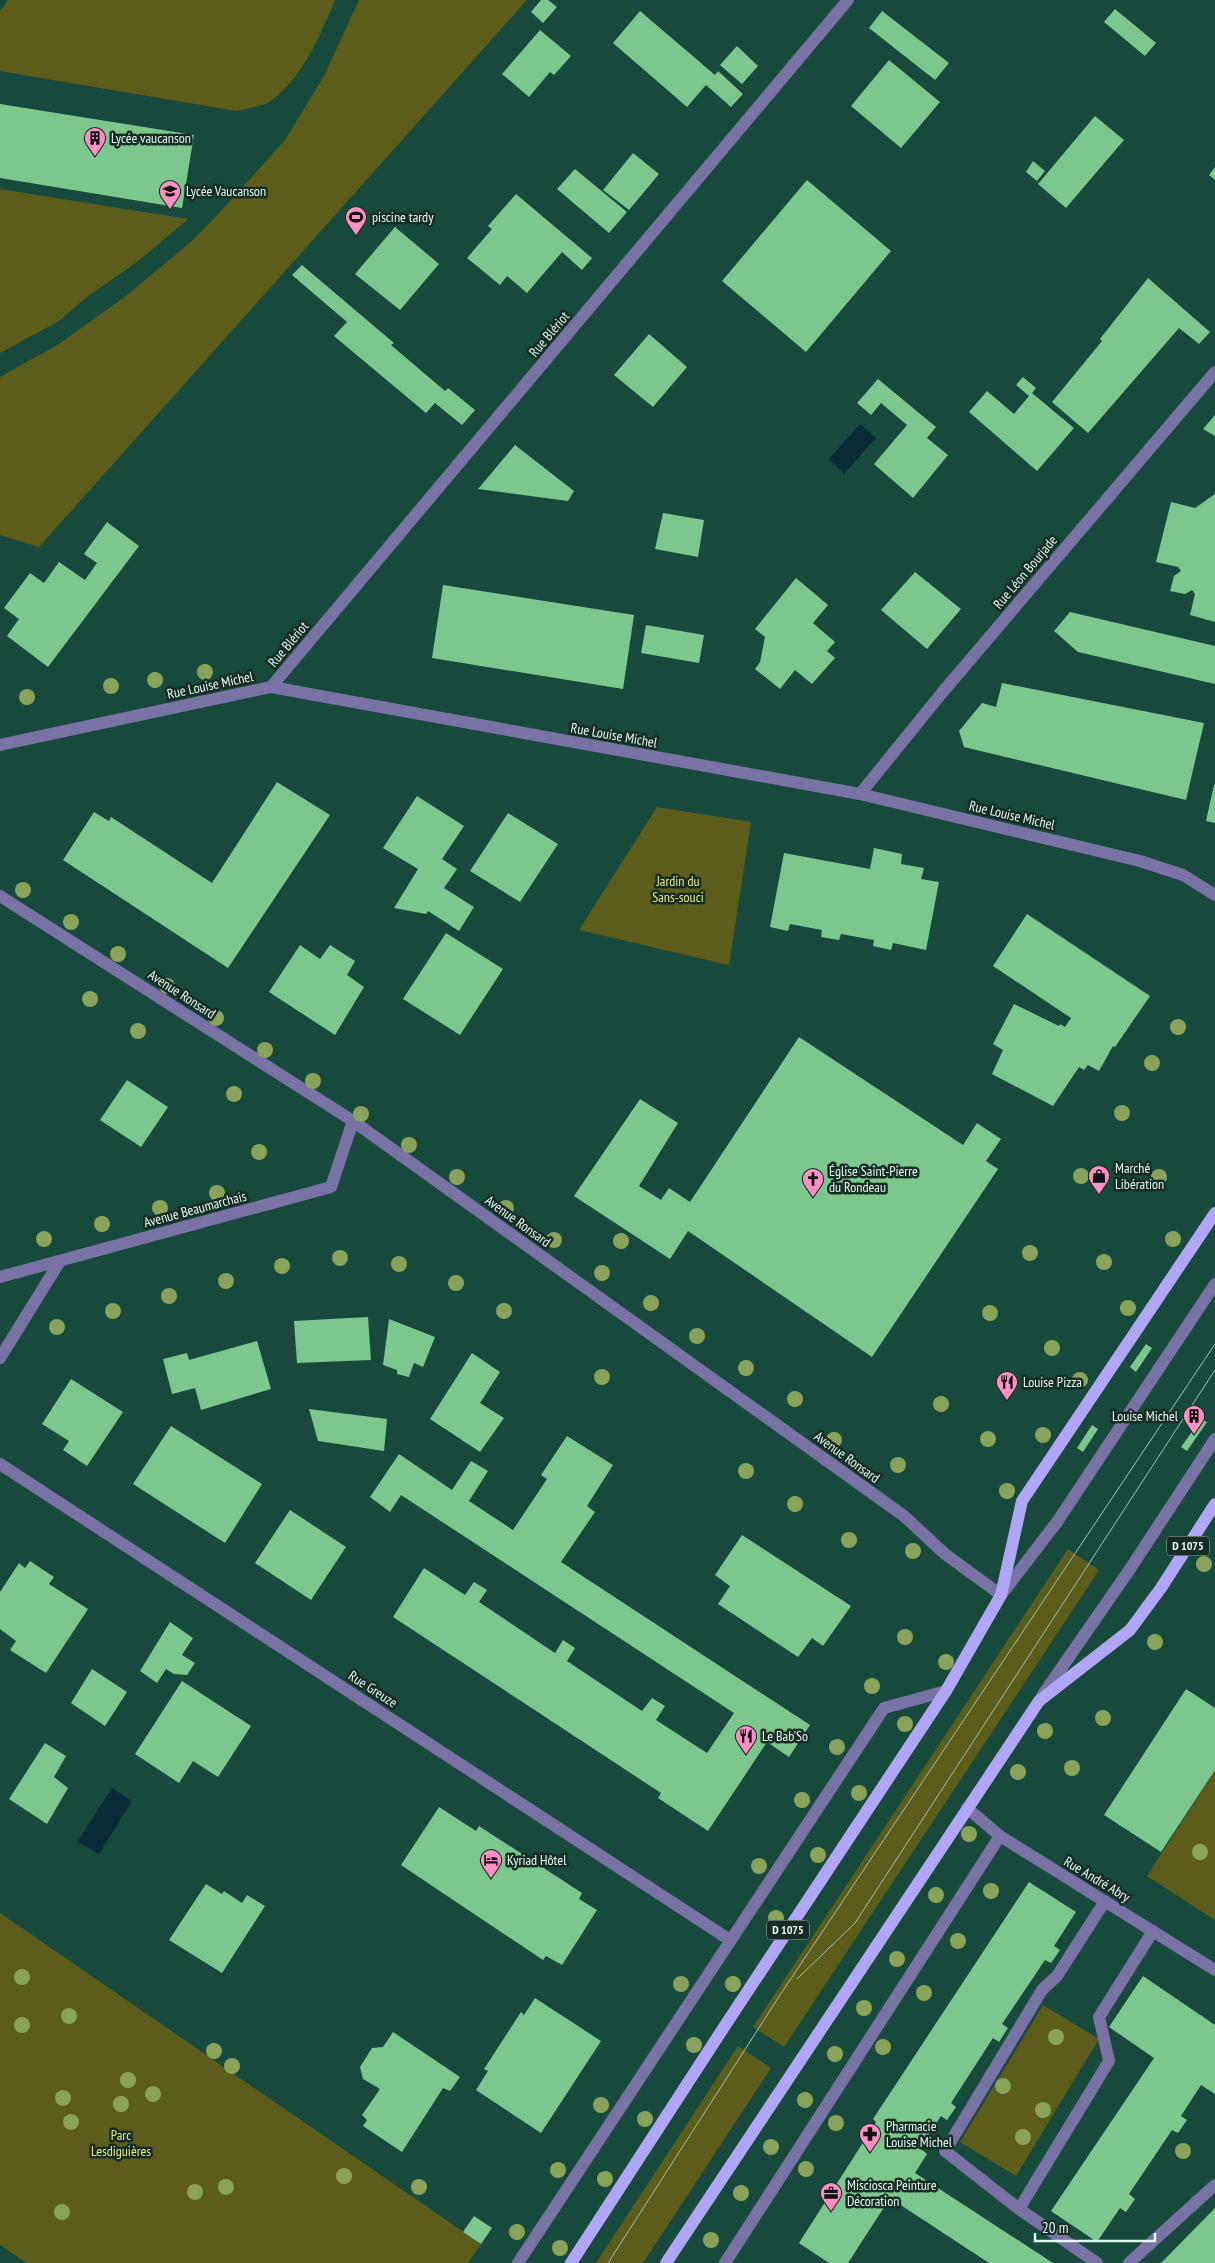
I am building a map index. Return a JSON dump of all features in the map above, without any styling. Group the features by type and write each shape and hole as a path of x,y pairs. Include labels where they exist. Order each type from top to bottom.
{"main road":[{"name":"D 1075","path":"571,2263 731,2016 946,1692 1002,1595 1022,1501 1215,1213"},
{"name":"D 1075","path":"666,2263 1040,1700 1130,1630 1161,1588 1215,1504"}],"street":[{"name":"Rue Blériot","path":"271,687 848,0"},
{"name":"Rue Léon Bourjade","path":"860,794 941,694 1215,372"},
{"name":"Rue Louise Michel","path":"0,745 271,687 860,794 1140,861 1183,875 1215,896"},
{"name":"Avenue Ronsard","path":"0,896 353,1121 904,1516 946,1554 1002,1595"},
{"name":"Avenue Beaumarchais","path":"6,1276 331,1187 353,1121"},
{"path":"0,1358 60,1261"},
{"name":"D 1075","path":"1002,1595 1057,1522 1215,1284"},
{"name":"D 1075","path":"1040,1700 1130,1569 1215,1439"},
{"name":"Rue Greuze","path":"0,1464 730,1940"},
{"path":"518,2263 884,1708 946,1692"},
{"name":"Rue André Abry","path":"967,1808 1000,1836 1215,1970"},
{"path":"725,2263 1000,1836"},
{"path":"1097,2263 1019,2209 944,2151 1042,1990 1057,1976 1104,1900"},
{"path":"1019,2209 1109,2062 1099,2017 1153,1931"},
{"path":"1128,2263 1215,2184"}],"green space":[{"path":"8,0 335,0 309,56 291,82 269,102 257,107 236,111 0,71 0,11"},
{"path":"359,0 527,0 39,547 0,535 0,377 59,344 127,295 192,241 222,210 285,140 324,76"},
{"path":"0,189 188,219 137,262 88,296 59,321 0,353"},
{"name":"Jardin du Sans-souci","path":"657,807 751,822 729,965 579,930"},
{"path":"1068,1549 1099,1570 784,2047 753,2027"},
{"path":"1215,1770 1215,1920 1147,1876"},
{"name":"Parc Lesdiguières","path":"0,1913 481,2244 468,2263 27,2263 0,2245"},
{"path":"1043,2005 1099,2039 1016,2176 960,2142"},
{"path":"738,2046 771,2068 643,2263 596,2263"}],"water":[{"path":"860,424 876,438 844,474 829,459"},
{"path":"112,1788 132,1801 99,1854 77,1842"}],"building":[{"path":"541,0 548,0 557,7 543,23 531,12"},
{"path":"1115,9 1156,43 1145,56 1104,22"},
{"path":"640,11 715,75 718,71 743,94 731,107 706,85 687,107 613,43"},
{"path":"882,11 949,63 935,80 869,28"},
{"path":"540,30 571,56 554,75 550,72 529,97 502,74"},
{"path":"737,46 758,66 742,84 720,65"},
{"path":"889,60 940,102 901,148 851,106"},
{"name":"Lycée vaucanson","path":"0,104 194,135 182,208 0,178"},
{"path":"1095,116 1124,140 1066,208 1038,184"},
{"path":"633,153 659,174 629,210 603,190"},
{"path":"1033,161 1045,171 1037,181 1026,172"},
{"path":"1215,167 1215,180 1209,175"},
{"path":"575,169 627,212 609,233 557,189"},
{"path":"807,180 891,251 806,352 722,281"},
{"path":"516,194 592,258 582,270 562,252 527,293 507,276 500,285 467,258 492,229 488,226"},
{"path":"395,227 439,264 400,310 355,274"},
{"path":"302,265 394,343 391,345 445,391 448,388 475,410 462,425 435,403 426,413 334,336 347,322 292,275"},
{"path":"1148,278 1210,332 1199,344 1179,328 1088,433 1052,402 1102,341 1100,339"},
{"path":"649,334 687,367 653,407 614,375"},
{"path":"1023,377 1036,388 1032,393 1074,428 1037,471 969,412 987,391 1014,414 1029,396 1016,385"},
{"path":"878,379 936,427 927,438 948,455 913,498 874,464 907,425 881,403 871,415 857,403"},
{"path":"1215,415 1215,436 1203,429"},
{"path":"515,445 574,491 568,501 478,489"},
{"path":"1215,494 1215,622 1190,615 1195,594 1192,590 1185,594 1170,591 1174,576 1181,571 1178,567 1156,562 1171,502 1195,508"},
{"path":"663,513 704,520 698,557 655,549"},
{"path":"107,522 139,546 48,667 7,636 19,619 4,608 30,573 44,583 59,562 85,580 97,563 84,554"},
{"path":"915,572 961,609 927,649 881,610"},
{"path":"796,578 828,605 813,623 835,642 827,651 835,658 812,684 795,670 780,689 755,669 760,662 765,637 755,629"},
{"path":"443,585 634,615 623,689 432,658"},
{"path":"1070,612 1215,646 1215,684 1078,652 1054,631"},
{"path":"646,625 704,635 699,663 641,653"},
{"path":"1002,683 1204,723 1186,800 964,747 959,731 982,703 996,707"},
{"path":"277,782 330,815 228,968 63,860 94,812 109,821 111,817 212,883"},
{"path":"1215,785 1215,823 1206,821"},
{"path":"417,796 464,826 442,859 457,869 444,888 474,907 459,931 428,911 426,914 394,908 418,869 383,848"},
{"path":"508,813 558,844 520,902 470,871"},
{"path":"874,848 902,854 901,864 924,868 921,879 939,882 926,950 893,943 891,950 873,946 874,940 841,934 839,940 821,937 822,930 790,924 788,931 770,927 784,853 870,869"},
{"path":"1027,914 1150,996 1115,1047 1113,1046 1099,1071 1088,1065 1084,1070 1079,1067 1053,1106 992,1074 1003,1050 993,1044 1014,1004 1059,1026 1060,1024 1065,1027 1071,1018 993,966"},
{"path":"446,933 503,969 460,1035 403,999"},
{"path":"300,945 320,959 330,945 355,961 347,975 364,987 335,1035 269,992"},
{"name":"Église Saint-Pierre du Rondeau","path":"799,1037 963,1145 977,1123 1001,1139 986,1161 998,1169 872,1357 688,1231 670,1259 574,1196 640,1099 678,1123 639,1186 661,1200 669,1188 690,1202"},
{"path":"127,1080 168,1107 141,1147 100,1120"},
{"path":"368,1317 371,1360 297,1363 294,1321"},
{"path":"389,1319 435,1337 423,1367 414,1363 409,1377 397,1374 397,1370 383,1365"},
{"path":"257,1341 271,1389 201,1410 195,1388 172,1394 163,1359 187,1353 189,1360"},
{"name":"Louise Michel","path":"1146,1344 1152,1348 1136,1372 1130,1367"},
{"path":"472,1353 500,1372 480,1403 504,1418 480,1452 430,1419"},
{"path":"71,1379 123,1412 87,1466 63,1450 69,1441 42,1424"},
{"path":"309,1409 387,1419 384,1451 318,1441"},
{"name":"Louise Michel","path":"1201,1419 1207,1422 1187,1451 1181,1447"},
{"name":"Louise Michel","path":"1092,1425 1098,1429 1083,1452 1077,1448"},
{"path":"171,1426 262,1484 225,1543 133,1484"},
{"path":"567,1436 613,1465 587,1506 595,1512 561,1562 810,1725 789,1757 767,1742 708,1831 658,1798 661,1793 393,1617 424,1568 465,1595 474,1582 487,1590 479,1602 555,1653 563,1640 575,1648 567,1661 642,1711 652,1698 665,1706 656,1720 707,1753 734,1713 401,1495 390,1512 370,1497 399,1454 452,1490 471,1461 488,1471 469,1501 513,1530 547,1479 541,1475"},
{"path":"290,1510 346,1547 311,1600 255,1563"},
{"path":"742,1535 851,1606 823,1646 812,1638 798,1657 718,1604 730,1586 715,1575"},
{"path":"30,1561 54,1577 49,1584 88,1609 46,1673 10,1650 16,1641 0,1629 0,1592 19,1563 25,1568"},
{"path":"170,1622 193,1638 182,1655 195,1663 187,1675 174,1674 166,1669 157,1683 140,1671"},
{"path":"92,1669 127,1692 105,1726 71,1703"},
{"path":"182,1681 251,1726 218,1777 193,1761 179,1783 135,1754"},
{"path":"1186,1689 1215,1708 1215,1770 1161,1852 1104,1815"},
{"path":"45,1743 66,1756 54,1777 68,1788 47,1824 9,1799"},
{"name":"Kyriad Hôtel","path":"439,1807 476,1831 479,1826 582,1893 579,1899 597,1910 562,1965 546,1956 543,1960 401,1865"},
{"path":"1029,1882 1076,1912 1054,1946 1060,1950 1051,1963 1045,1960 1002,2024 1008,2028 999,2042 993,2038 951,2103 956,2107 947,2120 941,2116 920,2148 927,2154 915,2173 1053,2263 989,2263 890,2198 848,2263 829,2263 799,2243 876,2122 873,2119"},
{"path":"206,1884 222,1894 224,1891 242,1903 247,1895 265,1906 222,1973 169,1940"},
{"path":"1143,1976 1215,2025 1215,2094 1201,2085 1181,2116 1187,2120 1178,2133 1172,2130 1129,2194 1135,2199 1126,2212 1120,2208 1097,2242 1051,2211 1154,2058 1109,2027"},
{"path":"535,1998 601,2041 541,2133 476,2090 488,2071 484,2069 521,2012 524,2015"},
{"path":"393,2032 460,2077 450,2091 443,2088 402,2152 363,2126 367,2120 362,2115 380,2089 363,2079 360,2067 372,2048 383,2047"},
{"path":"1215,2208 1215,2263 1161,2263"},
{"path":"474,2216 492,2228 481,2244 463,2232"}],"tram line":[{"path":"608,2263 780,1995 1215,1344"},
{"path":"797,1979 855,1923 1215,1370"}],"place":[{"name":"Lycée vaucanson","path":"95,157"},
{"name":"Lycée Vaucanson","path":"170,210"},
{"name":"piscine tardy","path":"356,236"},
{"name":"Marché Libération","path":"1099,1195"},
{"name":"Église Saint-Pierre du Rondeau","path":"813,1198"},
{"name":"Louise Pizza","path":"1007,1401"},
{"name":"Louise Michel","path":"1194,1435"},
{"name":"Le Bab'So","path":"746,1755"},
{"name":"Kyriad Hôtel","path":"491,1879"},
{"name":"Pharmacie Louise Michel","path":"870,2153"},
{"name":"Misciosca Peinture Décoration","path":"831,2212"}]}
